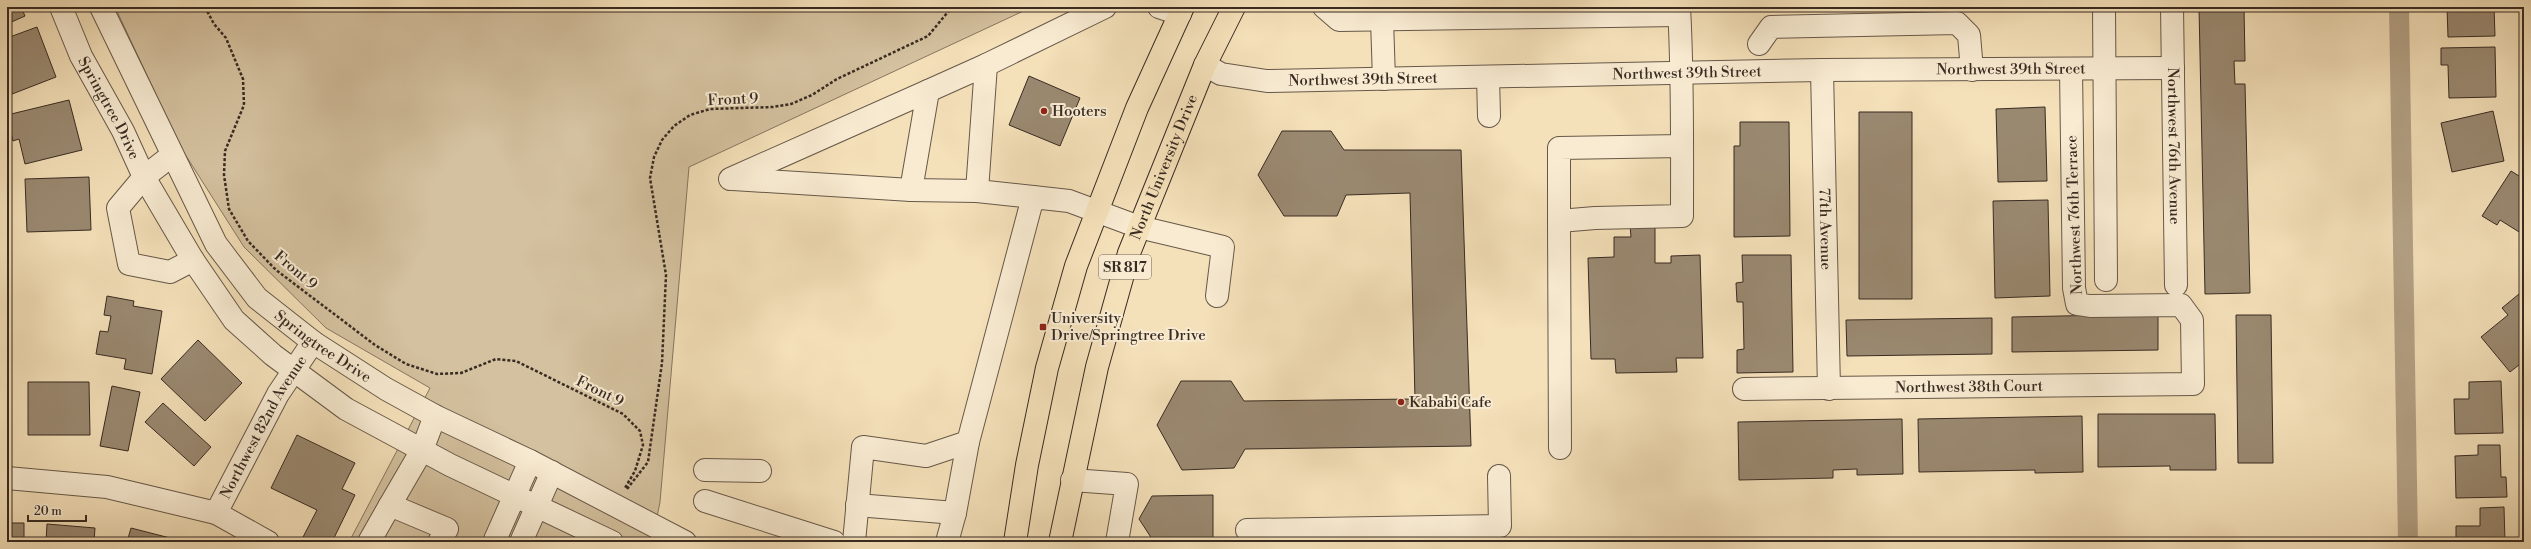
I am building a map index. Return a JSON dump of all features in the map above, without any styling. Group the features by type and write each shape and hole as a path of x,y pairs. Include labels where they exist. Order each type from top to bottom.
{"main road":[{"name":"North University Drive","path":"1060,542 1097,367 1129,253 1205,65 1234,7"},
{"name":"SR 817","path":"1015,542 1027,465 1047,368 1076,266 1137,108 1182,10"}],"street":[{"name":"Springtree Drive","path":"61,7 81,56 122,131 144,177 193,260 234,320 273,355 346,408 422,450 612,542"},
{"name":"Springtree Drive","path":"101,7 171,156 216,244 257,298 313,342 386,389 435,416 552,472 685,542"},
{"path":"1105,7 986,65 730,179 912,190 977,191 1069,201 1139,226 1223,247 1217,296"},
{"path":"1159,7 1182,10"},
{"path":"1324,7 1339,20 1679,11 1682,73 1682,216 1595,218 1559,221"},
{"path":"2104,7 2106,69 2106,280"},
{"name":"Northwest 76th Avenue","path":"2172,7 2179,295"},
{"path":"1382,20 1384,79"},
{"path":"1759,44 1771,27 1957,23 1969,35 1972,70"},
{"path":"977,191 986,65"},
{"name":"Northwest 39th Street","path":"1205,65 1221,74 1267,81 1822,70 2071,70 2173,68"},
{"name":"77th Avenue","path":"1822,70 1829,388"},
{"name":"Northwest 76th Terrace","path":"2071,70 2074,288 2077,304 2090,306 2179,295"},
{"path":"1488,77 1490,116"},
{"path":"912,190 928,91"},
{"path":"1560,448 1559,148 1682,146"},
{"path":"171,156 144,177 118,208 129,264 170,272 193,260"},
{"path":"947,542 955,513 968,442 1033,197"},
{"name":"Northwest 38th Court","path":"1744,389 2193,384 2192,320 2179,295"},
{"name":"Northwest 82nd Avenue","path":"216,514 278,394 313,342"},
{"path":"369,542 422,450 435,416"},
{"path":"854,542 863,447 926,456 968,442"},
{"path":"494,542 530,461"},
{"path":"705,470 760,471"},
{"path":"521,542 552,472"},
{"path":"1247,530 1500,526 1499,476"},
{"path":"7,478 107,487 216,514 268,542"},
{"path":"1072,480 1127,484 1117,542"},
{"path":"706,501 834,542"},
{"path":"390,505 447,529 439,542"},
{"path":"857,505 955,513"}],"path":[{"name":"Front 9","path":"205,7 214,24 226,38 243,79 244,106 224,151 224,175 229,209 248,241 276,270 375,345 406,364 437,374 461,373 496,359 516,362 623,414 640,431 643,445 635,471 615,505"},
{"name":"Front 9","path":"615,505 648,462 662,363 666,276 650,178 654,157 662,140 674,126 690,115 710,109 773,107 792,104 857,69 928,36 952,7"}],"shaded area":[{"path":"115,7 1032,7 689,167 660,502 652,542 349,542 430,388 326,328 244,247 181,148"}],"building":[{"path":"7,7 21,7 25,16 7,24"},
{"path":"2199,7 2244,7 2245,61 2234,61 2235,84 2245,84 2250,293 2205,294"},
{"path":"2447,7 2494,7 2495,36 2448,37"},
{"path":"37,27 56,77 7,96 7,38"},
{"path":"2495,47 2496,97 2449,98 2448,65 2441,65 2441,48"},
{"name":"Hooters","path":"1029,76 1080,98 1060,146 1009,125"},
{"path":"69,100 82,150 25,164 19,139 13,141 7,115"},
{"path":"2045,107 2047,181 1998,182 1996,109"},
{"path":"2493,111 2504,161 2452,172 2441,123"},
{"path":"1859,112 1912,112 1912,299 1859,299"},
{"path":"1740,122 1789,122 1790,236 1734,237 1734,146 1740,146"},
{"path":"1282,131 1331,131 1344,150 1461,150 1471,446 1245,449 1234,468 1182,470 1157,425 1181,381 1231,381 1244,401 1415,399 1410,193 1346,195 1337,216 1284,216 1258,175"},
{"path":"2511,171 2524,179 2524,235 2500,220 2497,225 2482,216"},
{"path":"89,177 91,230 27,232 25,179"},
{"path":"2048,200 2050,296 1995,298 1993,201"},
{"path":"1655,224 1655,263 1671,263 1671,256 1700,255 1703,358 1676,358 1677,372 1616,373 1615,359 1591,359 1588,258 1614,257 1614,237 1631,237 1630,225"},
{"path":"1742,255 1791,255 1793,372 1737,373 1737,350 1744,349 1743,302 1737,302 1736,283 1743,282"},
{"path":"2519,294 2524,301 2524,347 2520,350 2524,354 2524,361 2510,372 2481,337 2508,315 2502,308"},
{"path":"107,296 134,301 133,306 162,311 152,374 124,369 126,359 96,354 100,331 108,332 111,316 104,315"},
{"path":"2158,314 2158,350 2012,352 2012,317"},
{"path":"2236,315 2271,315 2273,463 2238,463"},
{"path":"1992,318 1992,354 1847,356 1846,320"},
{"path":"198,340 242,383 205,421 161,379"},
{"path":"2501,381 2503,433 2455,434 2454,399 2469,399 2469,382"},
{"path":"28,382 89,382 90,435 28,435"},
{"path":"112,386 140,392 128,451 100,446"},
{"path":"163,403 211,447 194,466 145,422"},
{"path":"2098,414 2215,414 2216,470 2170,470 2170,466 2098,467"},
{"path":"2082,416 2083,472 2035,473 2035,470 1919,472 1918,419"},
{"path":"1902,419 1903,474 1857,475 1857,469 1833,470 1833,478 1739,480 1738,422"},
{"path":"297,435 355,463 342,489 355,495 332,542 308,542 302,539 317,510 271,488"},
{"path":"2478,445 2500,445 2501,477 2506,477 2507,497 2456,498 2455,456 2478,455"},
{"path":"1213,495 1213,540 1154,542 1139,519 1152,496"},
{"path":"2504,507 2505,542 2456,542 2456,526 2480,526 2480,508"},
{"path":"7,523 24,523 24,542 7,542"},
{"path":"47,524 95,528 94,542 46,542"},
{"path":"131,528 174,539 173,542 127,542"}],"waterway":[{"path":"2399,7 2408,542"}],"place":[{"name":"Hooters","path":"1044,111"},
{"name":"University Drive/Springtree Drive","path":"1043,327"},
{"name":"Kababi Cafe","path":"1401,402"}]}
